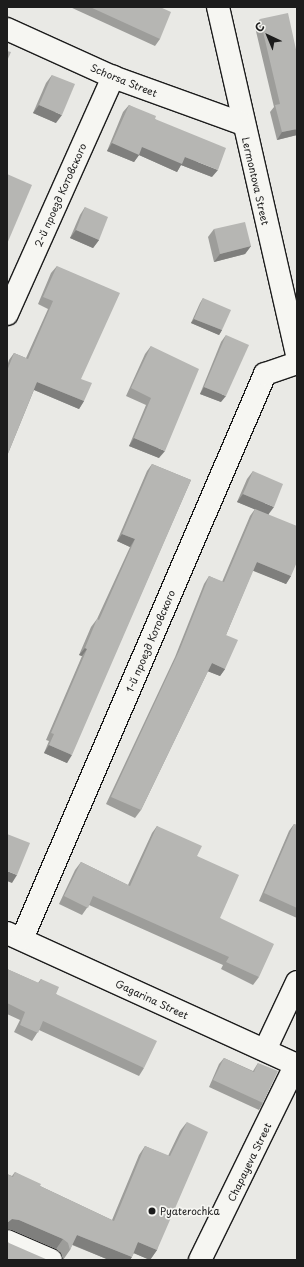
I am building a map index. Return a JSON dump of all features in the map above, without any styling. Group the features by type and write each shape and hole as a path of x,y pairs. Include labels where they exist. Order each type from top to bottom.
{"street":[{"name":"Lermontova Street","path":"218,7 243,124 297,354"},
{"name":"Schorsa Street","path":"7,29 113,77 243,124"},
{"name":"2-й проезд Котовского","path":"7,314 113,77"},
{"name":"1-й проезд Котовского","path":"14,936 265,374 297,363"},
{"name":"Gagarina Street","path":"14,936 297,1064"},
{"path":"265,1050 297,982"},
{"name":"Chapayeva Street","path":"200,1260 297,1064"},
{"path":"7,1241 51,1260"}],"building":[{"path":"90,7 160,7 171,12 160,39"},
{"path":"288,13 297,54 297,129 282,132 275,105 280,104 260,19"},
{"path":"7,51 11,52 7,61"},
{"path":"52,75 75,84 62,115 39,105"},
{"path":"129,105 156,116 155,119 226,148 218,170 185,157 182,164 142,147 139,155 112,143"},
{"path":"7,174 32,185 7,244"},
{"path":"85,207 108,217 99,240 76,230"},
{"path":"245,222 251,246 220,254 214,229"},
{"path":"57,266 120,293 81,379 92,383 84,401 37,382 7,456 7,371 14,353 28,359 53,301 43,297"},
{"path":"203,298 231,310 222,330 194,319"},
{"path":"226,335 249,345 226,396 204,387"},
{"path":"151,346 199,369 165,451 134,438 151,398 131,388"},
{"path":"152,464 191,480 72,755 49,745 54,734 51,733 87,649 85,648 97,619 99,620 135,539 122,534"},
{"path":"253,471 283,484 274,507 243,494"},
{"path":"255,509 297,526 297,562 291,576 257,562 226,635 238,640 225,669 212,663 141,810 111,797 180,649 209,576 224,582"},
{"path":"294,824 297,825 297,908 264,893"},
{"path":"157,826 202,846 197,856 239,875 220,918 274,944 259,977 226,962 229,957 93,896 88,908 64,896 81,862 130,886"},
{"path":"7,834 30,843 17,875 7,871"},
{"path":"7,969 39,983 41,979 59,987 56,994 157,1041 144,1068 43,1021 38,1033 20,1025 25,1012 7,1003"},
{"path":"224,1058 254,1072 258,1063 278,1071 263,1103 213,1080"},
{"path":"187,1122 208,1132 157,1250 138,1242 132,1257 77,1235 70,1250 68,1243 63,1239 19,1220 12,1219 7,1223 7,1174 13,1177 15,1172 41,1184 40,1186 114,1221 145,1146 170,1156"},
{"path":"7,1241 9,1243 48,1260 7,1260"}],"place":[{"name":"Pyaterochka","path":"152,1211"}]}
